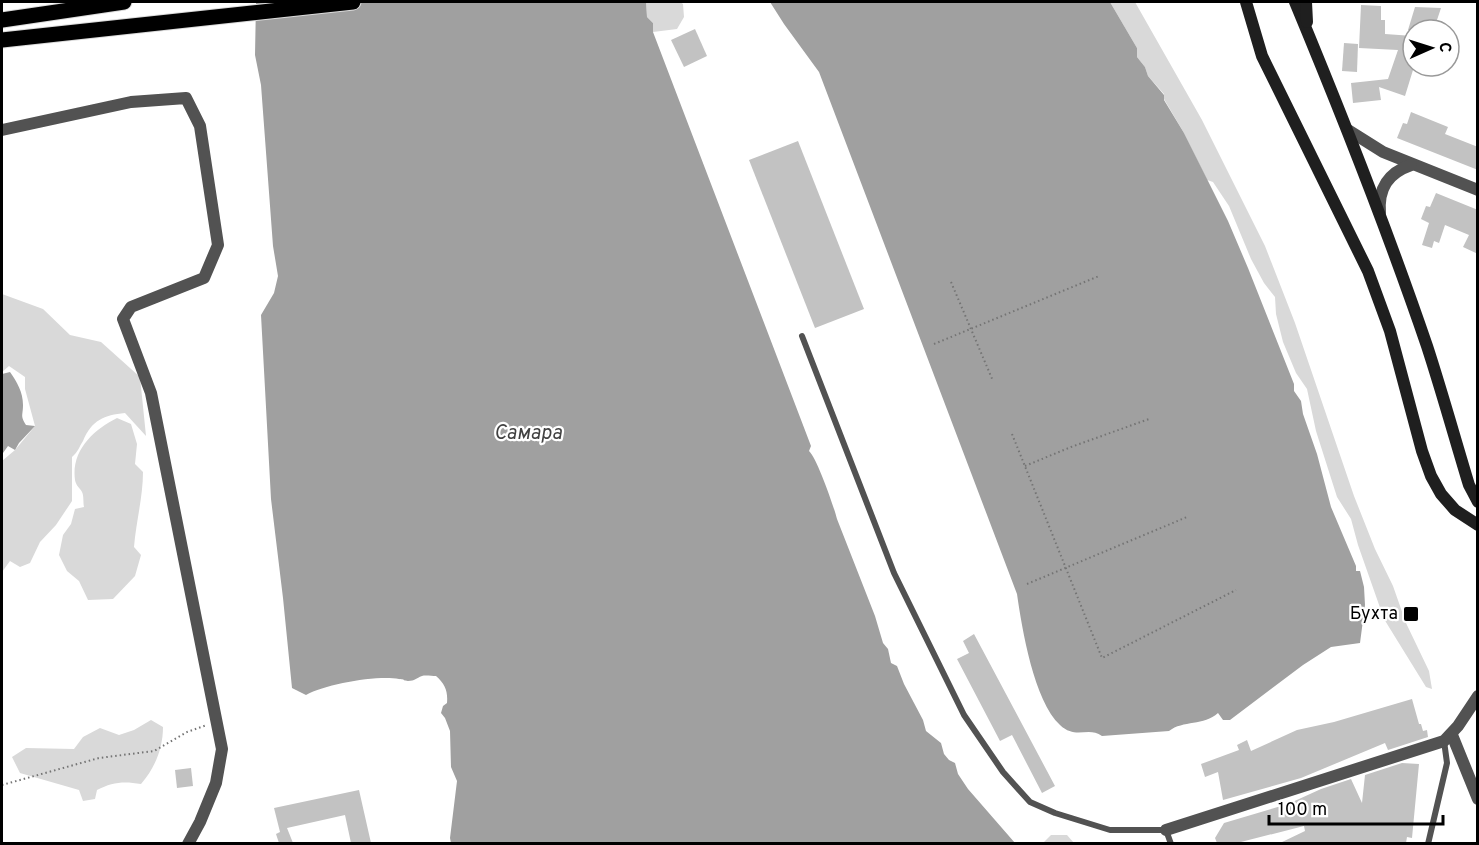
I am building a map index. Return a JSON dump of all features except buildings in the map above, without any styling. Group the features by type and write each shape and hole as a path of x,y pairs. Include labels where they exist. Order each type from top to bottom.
{"main road":[{"path":"2,20 124,2"},
{"path":"2,40 353,2"},
{"path":"1246,2 1262,56 1368,271 1390,331 1422,451 1431,476 1441,494 1455,510 1478,525"},
{"path":"1295,2 1380,215 1427,347 1478,502"},
{"path":"1306,2 1308,32"}],"street":[{"path":"2,130 131,102 186,98 200,126 218,245 204,278 131,307 123,319 152,393 222,749 216,783 200,822 188,843"},
{"path":"1348,130 1383,152 1411,165 1478,190"},
{"path":"1380,215 1379,202 1384,183 1401,168 1411,165"},
{"path":"1167,830 1448,738 1478,696"},
{"path":"1448,738 1478,799"}],"lane":[{"path":"802,336 894,573 964,715 1003,772 1030,802 1055,813 1110,830 1167,830 1171,843"},
{"path":"1428,843 1447,763 1448,738"}],"path":[{"path":"934,344 1100,276"},
{"path":"951,282 993,381"},
{"path":"1025,466 1149,419"},
{"path":"1012,434 1102,658 1236,590"},
{"path":"1027,584 1187,517"},
{"path":"2,785 99,758 154,751 187,732 218,721"}],"shaded area":[{"path":"646,2 680,2 683,4 684,17 677,29 653,32 653,23 647,17"},
{"path":"1110,2 1135,2 1202,120 1265,246 1295,323 1354,496 1375,549 1393,586 1406,623 1429,671 1432,689 1426,687 1384,619 1351,519 1337,497 1316,431 1307,389 1296,373 1283,342 1276,314 1275,297 1264,283 1251,259 1229,206 1213,182 1207,180 1164,99 1164,94 1148,76 1145,67 1137,57 1137,48"},
{"path":"2,294 43,309 70,335 101,342 140,377 146,436 125,413 105,417 95,423 72,457 72,501 56,525 40,542 30,563 20,567 10,561 2,572 2,461 15,450 35,426 25,389 25,377 9,366 2,372"},
{"path":"117,418 131,424 137,444 135,464 143,472 134,547 141,555 135,576 113,599 88,600 79,581 67,571 59,555 63,535 71,524 75,509 84,507 83,494 75,480 76,460 92,435"},
{"path":"151,720 163,727 163,735 157,757 146,778 141,784 118,783 103,787 97,790 95,799 83,801 79,790 20,773 12,757 26,748 74,749 83,737 100,728 119,735 134,730"},
{"path":"1051,835 1067,835 1074,843 1043,843"}],"water":[{"name":"Самара","path":"256,2 646,2 647,17 653,23 653,32 811,446 809,451 825,483 883,643 888,649 891,663 897,666 926,731 941,743 944,754 955,763 958,774 968,789 1015,843 451,843 457,781 451,767 450,731 441,713 443,706 447,703 447,695 444,685 436,676 422,676 410,681 390,678 365,679 326,687 306,695 292,688 271,499 261,315 274,293 278,276 273,246 261,85 255,55"},
{"path":"770,2 1110,2 1137,48 1137,57 1145,67 1148,76 1164,95 1164,100 1184,133 1228,221 1294,384 1294,391 1301,401 1331,507 1356,566 1356,571 1360,571 1364,587 1365,605 1360,643 1331,647 1303,665 1230,720 1223,720 1218,713 1206,720 1181,725 1169,731 1102,736 1092,732 1071,732 1060,725 1051,714 1036,682 1026,645 1017,594 819,72"},
{"path":"10,372 22,396 24,422 26,425 35,426 15,450 8,446 3,453 2,374"}],"place":[{"name":"Бухта","path":"1411,614"}]}
